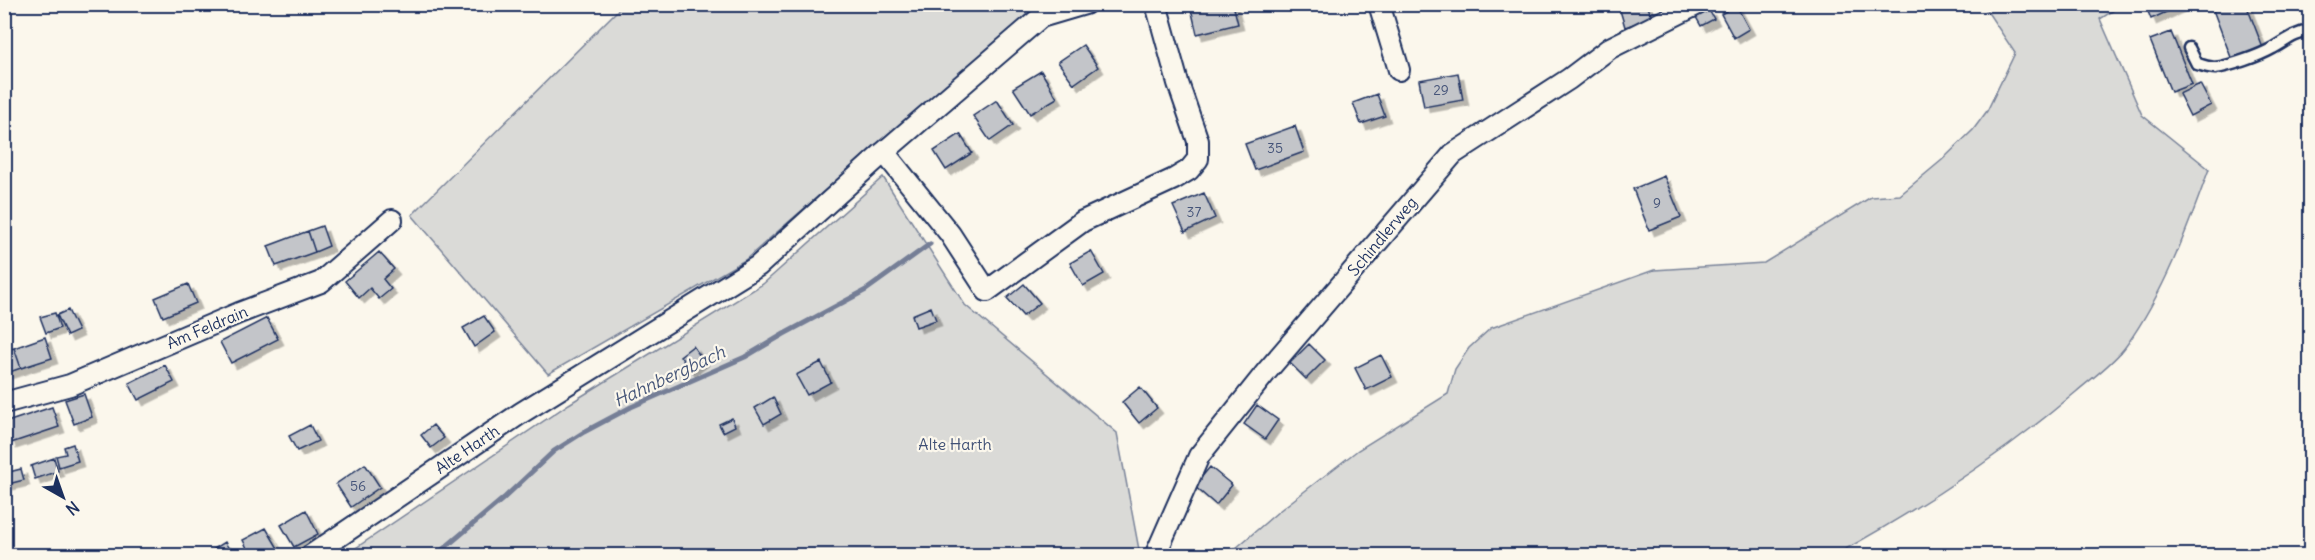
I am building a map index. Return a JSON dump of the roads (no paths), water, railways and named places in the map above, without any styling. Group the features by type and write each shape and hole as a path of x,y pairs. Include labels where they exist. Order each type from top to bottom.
{"street":[{"name":"Alte Harth","path":"310,555 522,412 758,266 884,152 1041,17 1085,4"},
{"path":"884,152 951,234 987,291 1083,221 1174,179 1189,170 1198,159 1198,141 1178,83 1156,4"},
{"path":"1379,4 1399,70"},
{"name":"Schindlerweg","path":"1155,555 1198,456 1453,154 1569,80 1610,48 1698,4"},
{"name":"Am Feldrain","path":"4,403 70,385 238,313 321,282 392,220"}],"lane":[{"path":"2189,48 2197,64 2214,68 2274,48 2280,42 2302,32 2310,32"}],"waterway":[{"name":"Hahnbergbach","path":"435,556 504,498 554,451 584,432 631,407 745,357 866,290 930,244"}]}
